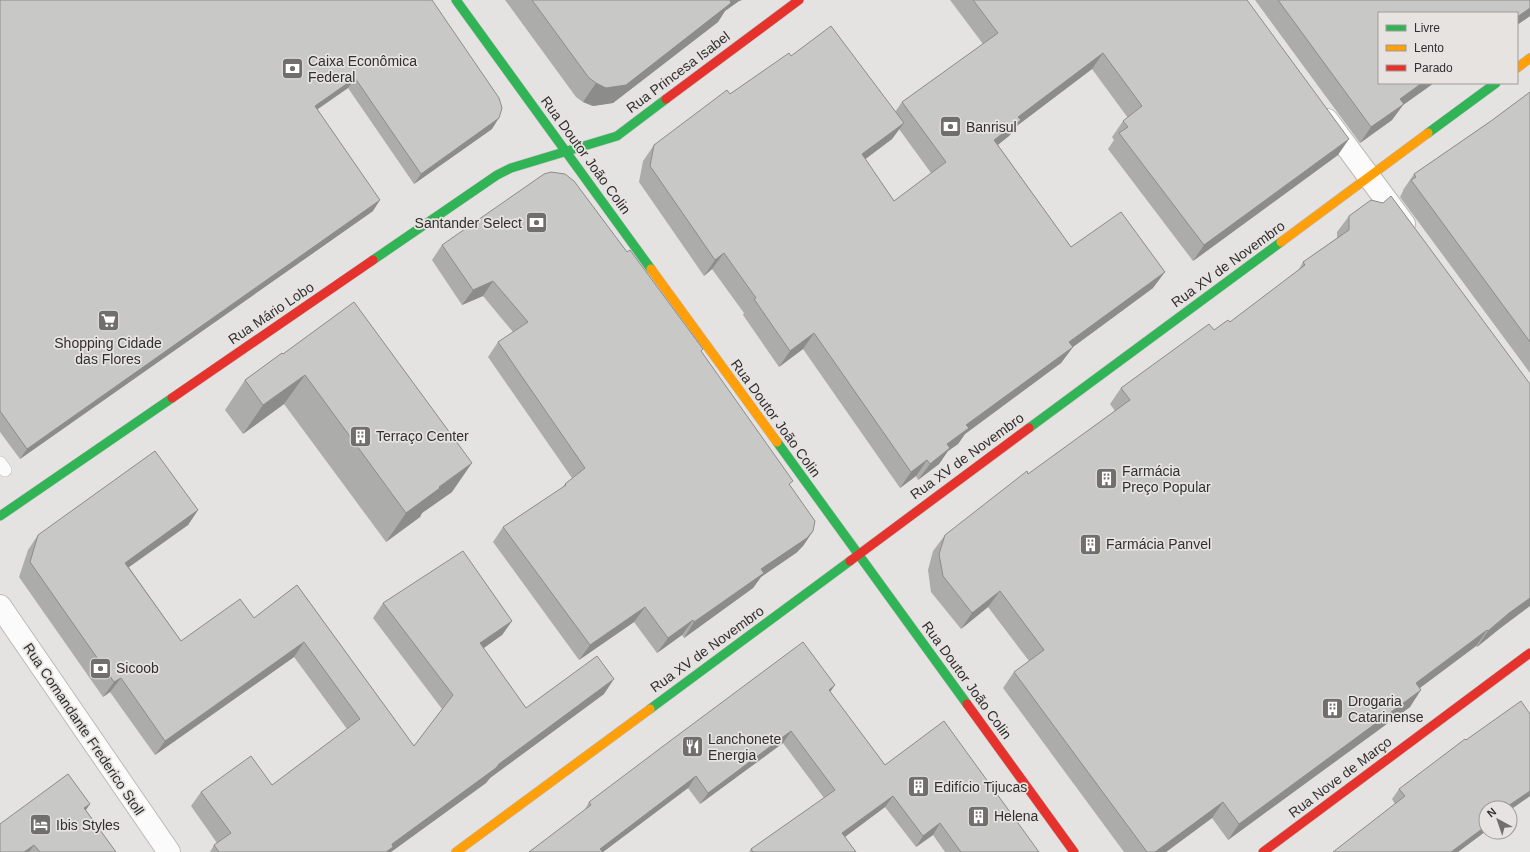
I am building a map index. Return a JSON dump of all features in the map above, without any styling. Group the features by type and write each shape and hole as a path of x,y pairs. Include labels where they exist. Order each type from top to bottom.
{"main road":[{"name":"Rua Doutor João Colin","path":"456,0 1074,852"},
{"name":"Rua Princesa Isabel","path":"566,151 617,136 799,0"},
{"path":"1518,67 1530,58"},
{"name":"Rua XV de Novembro","path":"456,852 1495,84"},
{"name":"Rua Mário Lobo","path":"0,516 497,175 511,168 566,151"},
{"name":"Rua Nove de Março","path":"1263,852 1530,654"}],"street":[{"path":"1313,101 1416,241"},
{"name":"Rua Comandante Frederico Stoll","path":"0,606 169,852"}],"building":[{"name":"Shopping Cidade das Flores","path":"0,0 432,0 499,98 502,108 499,118 421,174 355,78 315,106 380,200 27,449 0,411"},
{"path":"532,0 730,0 731,3 626,85 606,88 589,78"},
{"path":"973,0 1247,0 1349,139 1204,245 1119,133 1128,127 1123,121 1142,106 1103,53 1018,117 1021,120 994,140 1071,247 1121,212 1165,272 1069,342 1073,347 966,425 969,428 947,444 950,448 930,464 927,460 911,472 814,333 790,351 754,299 756,298 724,253 715,260 650,166 654,145 727,90 730,94 789,53 791,56 831,26 904,123 862,154 894,201 946,162 902,102 998,33"},
{"path":"1278,0 1530,0 1530,8 1518,16 1518,12 1378,12 1378,84 1421,84 1400,99 1404,104 1371,127"},
{"path":"1530,92 1530,342 1411,180 1416,177 1414,174"},
{"path":"551,172 565,174 574,181 627,252 630,250 703,349 701,351 793,481 789,484 815,521 813,531 807,538 761,569 764,573 694,622 693,620 668,638 645,607 590,645 503,527 566,485 565,484 585,468 498,342 528,322 493,281 473,290 442,245 544,174"},
{"path":"1391,196 1530,384 1530,598 1488,631 1487,630 1416,683 1421,690 1239,824 1223,802 1155,852 1147,852 1014,672 1044,650 1000,591 972,613 943,576 939,554 945,535 1027,471 1028,474 1130,400 1121,388 1209,324 1214,330 1228,320 1230,322 1305,265 1303,262 1349,230 1349,216 1371,200 1383,203"},
{"path":"354,302 472,463 406,513 305,375 263,405 245,380"},
{"path":"155,451 198,510 125,563 181,641 240,599 254,618 297,585 414,746 453,695 383,603 463,551 512,621 480,643 526,708 597,656 614,679 392,844 393,847 386,852 219,852 214,845 231,833 201,792 251,756 272,785 360,719 304,642 165,741 121,678 114,682 30,562 38,535"},
{"path":"803,642 835,685 829,690 885,765 944,721 1039,852 961,852 940,823 923,836 893,796 842,833 856,852 753,852 751,849 835,790 791,731 708,793 696,776 600,849 603,852 529,852 591,805 589,802"},
{"path":"1521,701 1530,714 1530,791 1517,800 1478,800 1478,832 1451,852 1333,852 1405,796 1399,789 1465,739 1466,740"},
{"path":"68,774 90,804 84,808 116,852 40,852 34,845 24,852 0,852 0,824"}],"traffic: fast":[{"path":"456,0 651,269"},
{"path":"1428,133 1495,84"},
{"path":"373,260 497,175 511,168 617,136 666,99"},
{"path":"1029,428 1281,242"},
{"path":"0,516 172,398"},
{"path":"777,442 967,704"},
{"path":"650,709 850,561"}],"traffic: slow":[{"path":"1518,67 1530,58"},
{"path":"1281,242 1428,133"},
{"path":"651,269 777,442"},
{"path":"456,852 650,709"}],"traffic: jam":[{"path":"666,99 799,0"},
{"path":"172,398 373,260"},
{"path":"850,561 1029,428"},
{"path":"1263,852 1530,653"},
{"path":"967,704 1074,852"}],"place":[{"name":"Caixa Econômica Federal","path":"292,69"},
{"name":"Banrisul","path":"950,127"},
{"name":"Santander Select","path":"537,223"},
{"name":"Shopping Cidade das Flores","path":"108,321"},
{"name":"Terraço Center","path":"360,436"},
{"name":"Farmácia Preço Popular","path":"1106,479"},
{"name":"Farmácia Panvel","path":"1091,544"},
{"name":"Sicoob","path":"100,668"},
{"name":"Drogaria Catarinense","path":"1332,709"},
{"name":"Lanchonete Energia","path":"693,747"},
{"name":"Edifício Tijucas","path":"919,787"},
{"name":"Helena","path":"978,816"},
{"name":"Ibis Styles","path":"40,825"}]}
